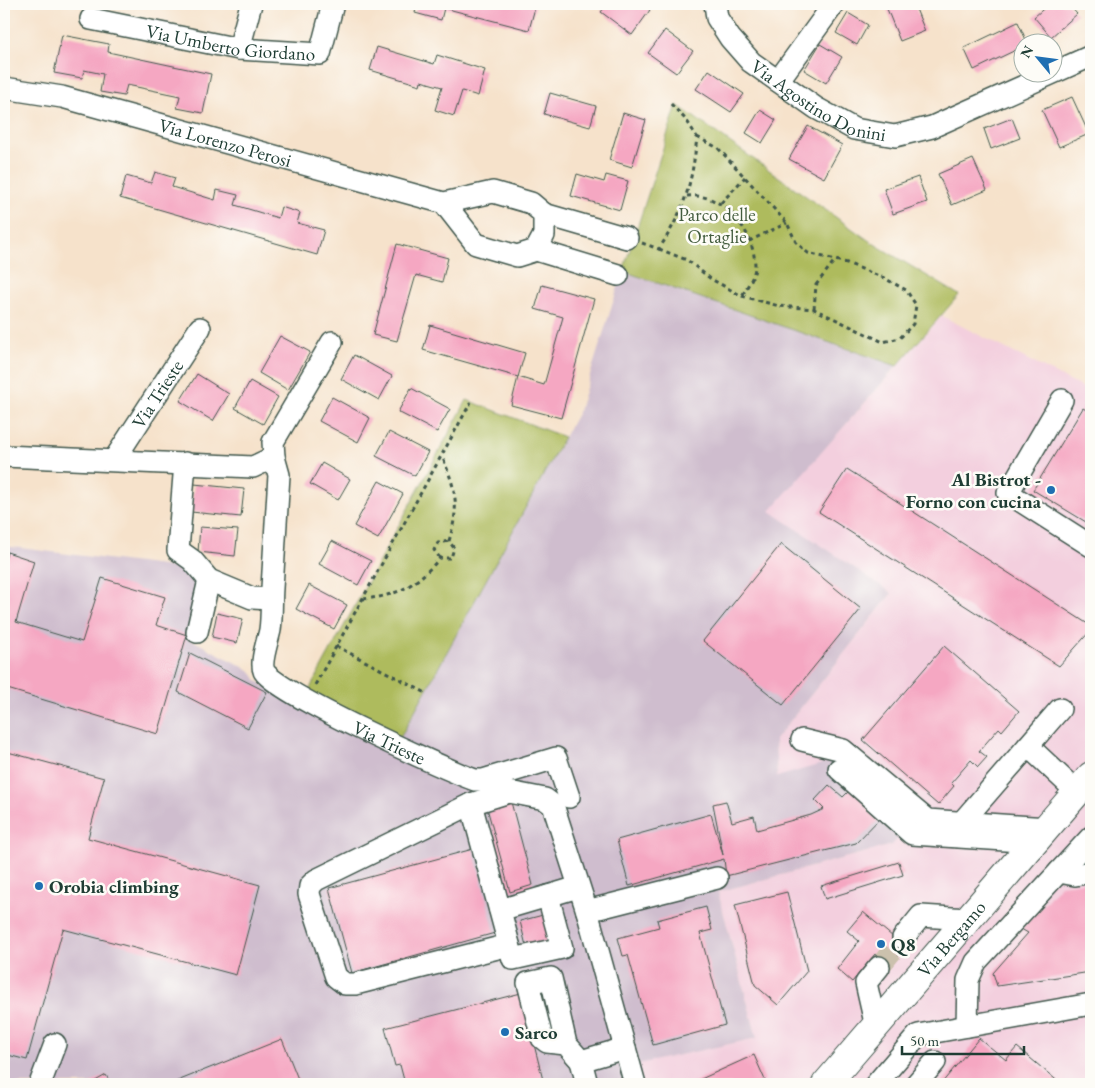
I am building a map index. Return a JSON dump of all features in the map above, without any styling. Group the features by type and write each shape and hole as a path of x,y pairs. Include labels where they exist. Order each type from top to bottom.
{"main road":[{"name":"Via Bergamo","path":"826,1084 1087,783"}],"street":[{"path":"239,49 251,4"},
{"name":"Via Umberto Giordano","path":"91,19 239,49 320,54 333,4"},
{"name":"Via Agostino Donini","path":"715,4 717,18 730,38 751,62 816,108 854,129 895,136 932,127 1091,56"},
{"path":"778,81 834,4"},
{"name":"Via Lorenzo Perosi","path":"4,88 62,97 444,204 493,192 531,203 544,214 627,238"},
{"path":"444,204 476,244 517,256 536,250 618,275"},
{"path":"536,250 544,235 544,214"},
{"name":"Via Trieste","path":"114,460 200,328"},
{"name":"Via Trieste","path":"332,342 273,442 274,457 279,475 271,622 263,670 273,681 306,701 400,748 475,780 483,780 556,758 569,797"},
{"path":"1062,400 1008,492 1091,546"},
{"path":"4,456 253,466 274,457"},
{"path":"185,463 178,550 192,560 209,580 252,598 271,599"},
{"path":"197,632 209,580"},
{"path":"962,822 1060,709"},
{"path":"802,740 843,750 927,820 962,822 1042,835"},
{"path":"1028,746 1087,783"},
{"path":"839,769 912,834 1042,835"},
{"path":"509,945 355,984 345,984 336,977 309,894 310,886 316,880 471,804 509,792 545,799 553,805 586,911 635,1084"},
{"path":"471,804 513,960 562,948 548,896"},
{"path":"967,1026 968,980 976,962 1091,837"},
{"path":"1059,872 1075,875 1091,872"},
{"path":"586,911 717,878"},
{"path":"500,910 578,887"},
{"path":"903,938 921,916 968,919"},
{"path":"876,1026 866,983 879,967"},
{"path":"876,1084 918,1035 1091,1004"},
{"path":"40,1084 55,1044"},
{"path":"566,1044 582,1061 588,1084"},
{"path":"582,1061 625,1048"},
{"path":"916,1084 935,1062"}],"path":[{"path":"627,238 659,248 687,260 711,279 742,296 779,306 814,309 883,342 900,338 912,324 916,305 906,290 884,278 847,263 808,253 796,242 787,223 745,177 718,148 697,137 687,121 670,103"},
{"path":"659,248 676,224 686,196 693,173 697,137"},
{"path":"721,203 745,177"},
{"path":"686,196 697,195 721,203 737,218 749,241 755,269 742,296"},
{"path":"749,241 787,223"},
{"path":"814,309 816,285 835,260"},
{"path":"306,701 471,402"},
{"path":"442,455 453,484 456,502 455,523 449,541"},
{"path":"440,558 450,558 454,548 449,541"},
{"path":"440,558 434,550 438,543 449,541"},
{"path":"362,598 384,597 407,588 426,575 440,558"},
{"path":"336,646 428,694"}],"shaded area":[{"path":"623,271 897,366 770,511 892,593 775,740 777,777 839,759 912,821 892,845 718,892 757,1038 625,1067 630,1084 4,1084 4,546 187,569 201,597 190,639 251,671 257,681 391,754 579,410"},
{"path":"942,316 1091,392 1091,767 817,1084 642,1084 637,1064 757,1038 718,892 892,845 777,777 775,740 892,593 769,511"},
{"path":"1091,787 1091,1084 830,1084"}],"green space":[{"name":"Parco delle Ortaglie","path":"677,105 871,242 959,295 897,366 623,271"},
{"path":"467,400 564,437 400,738 308,692"}],"building":[{"path":"417,4 536,4 529,30 444,8 441,20 415,13"},
{"path":"607,4 641,4 650,10 632,35 601,12"},
{"path":"885,4 914,4 925,31 900,41"},
{"path":"1049,4 1068,4 1077,14 1057,32 1047,32 1034,17"},
{"path":"848,13 868,25 857,45 836,33"},
{"path":"1018,22 1022,32 1012,32 1012,52 974,70 964,48"},
{"path":"665,30 693,51 676,73 648,53"},
{"path":"62,35 109,44 108,52 211,74 203,113 177,108 180,96 127,85 124,96 100,92 103,74 84,70 82,78 54,73"},
{"path":"820,44 842,57 826,83 804,70"},
{"path":"377,47 434,64 437,55 485,70 478,96 462,91 454,116 435,110 442,87 421,81 420,85 370,70"},
{"path":"709,70 744,94 731,112 696,89"},
{"path":"550,93 596,106 590,127 544,114"},
{"path":"1072,97 1089,134 1059,147 1042,110"},
{"path":"760,110 776,120 762,143 746,133"},
{"path":"623,113 646,120 632,167 609,160"},
{"path":"1012,118 1020,138 991,149 984,129"},
{"path":"808,126 842,145 824,178 789,159"},
{"path":"973,159 987,190 952,205 938,174"},
{"path":"155,172 175,178 172,187 215,200 217,190 238,195 235,205 278,218 281,207 300,213 297,223 324,230 317,255 120,198 126,176 151,183"},
{"path":"577,174 604,182 606,175 628,181 620,210 571,196"},
{"path":"918,177 927,202 893,214 884,189"},
{"path":"397,244 448,258 442,282 416,275 397,341 373,335"},
{"path":"542,285 594,299 561,418 511,405 518,377 544,385 563,317 535,309"},
{"path":"430,325 525,353 518,377 423,350"},
{"path":"280,336 310,352 288,390 259,373"},
{"path":"354,355 392,376 379,400 341,379"},
{"path":"197,374 229,394 213,421 180,401"},
{"path":"250,381 278,397 263,424 235,408"},
{"path":"411,388 450,409 437,432 398,412"},
{"path":"332,397 370,418 358,442 319,421"},
{"path":"1083,408 1091,413 1091,525 1033,490"},
{"path":"389,432 428,452 415,476 376,456"},
{"path":"322,463 350,479 338,500 310,484"},
{"path":"847,469 1091,626 1091,630 1059,666 819,512"},
{"path":"379,481 403,494 378,539 354,526"},
{"path":"194,484 244,489 241,517 191,512"},
{"path":"200,527 238,530 235,556 198,552"},
{"path":"332,541 371,561 358,585 319,564"},
{"path":"781,544 861,609 783,705 703,641"},
{"path":"7,552 34,561 16,622 82,642 102,578 165,597 156,625 187,635 158,734 4,688 4,564"},
{"path":"309,585 347,605 334,629 296,609"},
{"path":"217,613 243,619 237,643 212,637"},
{"path":"944,646 1019,711 1002,731 999,728 979,751 987,757 978,767 971,760 951,783 954,786 938,805 863,740"},
{"path":"190,653 267,692 248,728 178,692"},
{"path":"4,751 104,778 88,838 260,885 236,975 63,929 27,1060 4,1054"},
{"path":"829,785 843,797 852,788 882,816 856,843 726,876 724,859 629,886 617,840 711,814 723,855 713,804 726,801 732,822 754,816 757,830 811,815 824,809 815,800"},
{"path":"511,802 533,885 510,892 487,808"},
{"path":"473,849 495,933 352,973 329,888"},
{"path":"899,862 903,875 825,899 821,886"},
{"path":"1091,881 1091,972 997,986 993,973 1028,933 1021,929 1061,885"},
{"path":"787,892 807,971 778,1005 755,985 735,905"},
{"path":"706,907 712,930 700,933 725,1025 653,1045 628,955 623,956 618,938 659,927 657,920"},
{"path":"863,912 905,947 889,967 875,954 852,982 837,969 859,941 847,931"},
{"path":"543,915 550,940 526,946 520,921"},
{"path":"521,993 544,1084 405,1084 400,1065 395,1066 385,1028"},
{"path":"979,1038 1006,1060 1017,1047 1061,1084 941,1084"},
{"path":"282,1039 300,1084 170,1084"},
{"path":"754,1055 765,1080 756,1084 690,1084"},
{"path":"106,1075 111,1084 90,1084"}],"tunnel":[{"path":"879,967 903,938"}],"place":[{"name":"Al Bistrot - Forno con cucina","path":"1051,490"},
{"name":"Orobia climbing","path":"39,886"},
{"name":"Q8","path":"881,944"},
{"name":"Sarco","path":"505,1032"}]}
